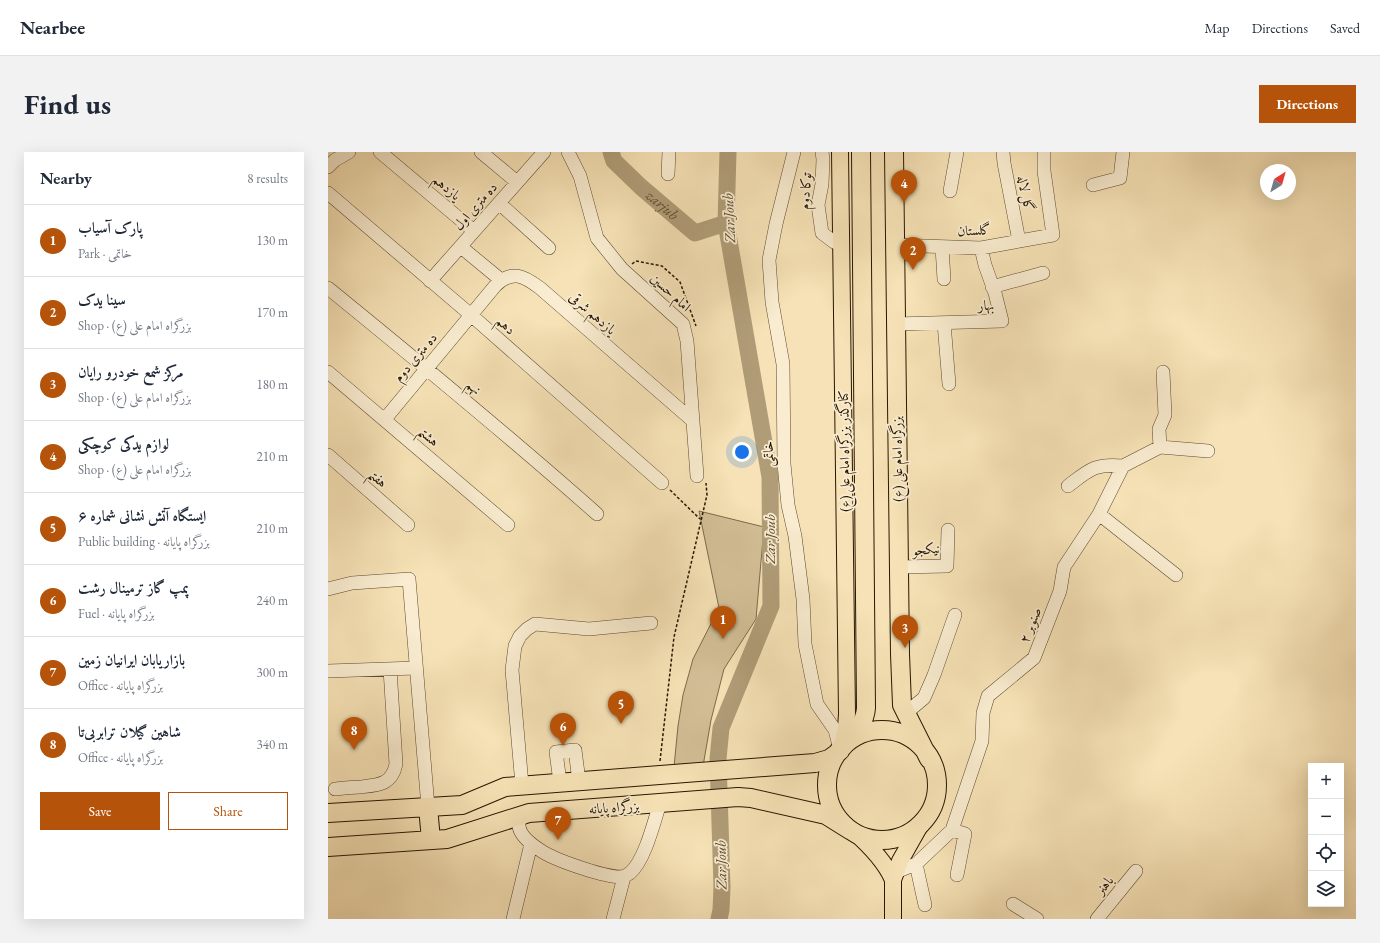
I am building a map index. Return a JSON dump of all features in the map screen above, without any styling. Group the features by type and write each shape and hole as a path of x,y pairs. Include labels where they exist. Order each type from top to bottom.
{"highway":[{"path":"330,812 462,805 501,788 522,785 815,763 829,759 840,749 849,742 860,735 885,731 898,733 910,739 923,750 930,760 936,777 936,792 930,810 922,822 907,834 890,839 877,840 869,838 852,831 839,819 830,804 827,791 829,771 834,759 840,749 860,727 865,717 866,708 861,152"},
{"name":"بزرگراه امام علی (ع)","path":"894,152 898,567 901,700 930,760"},
{"name":"بزرگراه پایانه","path":"328,847 447,839 532,813 738,797 751,798 826,815 852,831"},
{"path":"431,840 434,806"}],"main road":[{"name":"کنارگذر بزرگراه امام علی (ع)","path":"840,152 847,714 846,728 840,749"},
{"path":"841,244 862,245"},
{"path":"893,919 894,881 905,852 922,822"},
{"path":"852,831 877,855 894,881"}],"street":[{"path":"328,167 335,160 349,152"},
{"name":"یازدهم","path":"380,152 474,231"},
{"path":"482,152 517,182"},
{"name":"ده متری اول","path":"430,281 544,152"},
{"name":"امام حسین","path":"568,152 580,176 597,238 622,269 683,324 686,341 692,420 701,479"},
{"path":"668,174 669,152"},
{"name":"خاتمی","path":"794,152 776,224 769,260 772,302 783,364 784,464 788,505 795,536 802,591 805,644 817,704 835,730 840,749"},
{"name":"توکا دوم","path":"822,152 822,184 818,205 822,233 834,242 841,244"},
{"path":"950,192 957,152"},
{"name":"گل لاله","path":"1003,152 1020,241"},
{"name":"گلستان","path":"895,245 981,248 1053,235 1044,171 1044,152"},
{"path":"1094,185 1120,178 1123,152"},
{"name":"دهم","path":"328,193 471,315 662,483"},
{"path":"499,203 549,248"},
{"path":"460,247 501,280 471,315"},
{"path":"942,247 944,279"},
{"name":"بهار","path":"896,324 1002,321 981,248"},
{"path":"992,287 1043,273"},
{"name":"یازدهم شرقی","path":"501,280 511,276 525,278 535,285 692,420"},
{"name":"نهم","path":"328,288 426,368 597,514"},
{"name":"ده متری دوم","path":"385,419 471,315"},
{"path":"944,323 949,384"},
{"name":"هشتم","path":"328,372 508,525"},
{"path":"1160,447 1159,429 1165,415 1164,372"},
{"path":"1068,486 1093,468 1108,464 1123,466 1160,447 1208,451"},
{"name":"هفتم","path":"328,455 408,525"},
{"name":"صنوبر ۲","path":"894,881 916,864 952,830 982,741 983,713 988,696 1034,658 1060,591 1064,567 1099,514 1123,466"},
{"path":"1099,514 1176,575"},
{"name":"نیکجو","path":"898,567 947,566 948,530"},
{"path":"328,589 352,583 409,579 416,668 434,806"},
{"path":"906,713 924,698 934,675 955,615"},
{"path":"522,785 512,670 515,646 520,636 535,624 589,629 651,623"},
{"path":"328,671 416,668"},
{"path":"335,789 379,785 388,780 394,773 396,764 390,669"},
{"path":"560,782 556,752 575,750 578,781"},
{"path":"522,815 518,825 519,829 531,844 544,852 574,865 616,877 624,876 634,868 643,852 660,803"},
{"path":"952,830 965,834 957,875"},
{"path":"513,919 531,844"},
{"path":"916,864 925,905"},
{"name":"باهنر","path":"1097,919 1136,871"},
{"path":"613,919 624,876"},
{"path":"1012,904 1037,919"}],"path":[{"path":"622,269 636,261 662,266 680,282 696,323 696,331"},
{"path":"659,775 674,637 707,494 701,479"},
{"path":"662,483 700,519"}],"shaded area":[{"path":"699,511 764,527 756,619 724,669 711,720 702,772 674,767 683,695 693,659 719,608"}],"waterway":[{"name":"zarjub","path":"611,152 614,161 641,187 695,233 726,223"},
{"name":"Zar Joub","path":"719,919 722,887 718,759 721,728 771,606 770,477 726,223 728,152"}],"place":[{"name":"لوازم یدکی کوچکی","path":"904,203"},
{"name":"سینا یدک","path":"913,270"},
{"name":"پارک آسیاب","path":"723,639"},
{"name":"مرکز شمع خودرو رایان","path":"905,648"},
{"name":"ایستگاه آتش نشانی شماره ۶","path":"621,724"},
{"name":"پمپ گاز ترمینال رشت","path":"563,746"},
{"name":"شاهین گیلان ترابربی‌تا","path":"354,750"},
{"name":"بازاریابان ایرانیان زمین","path":"558,840"}]}
